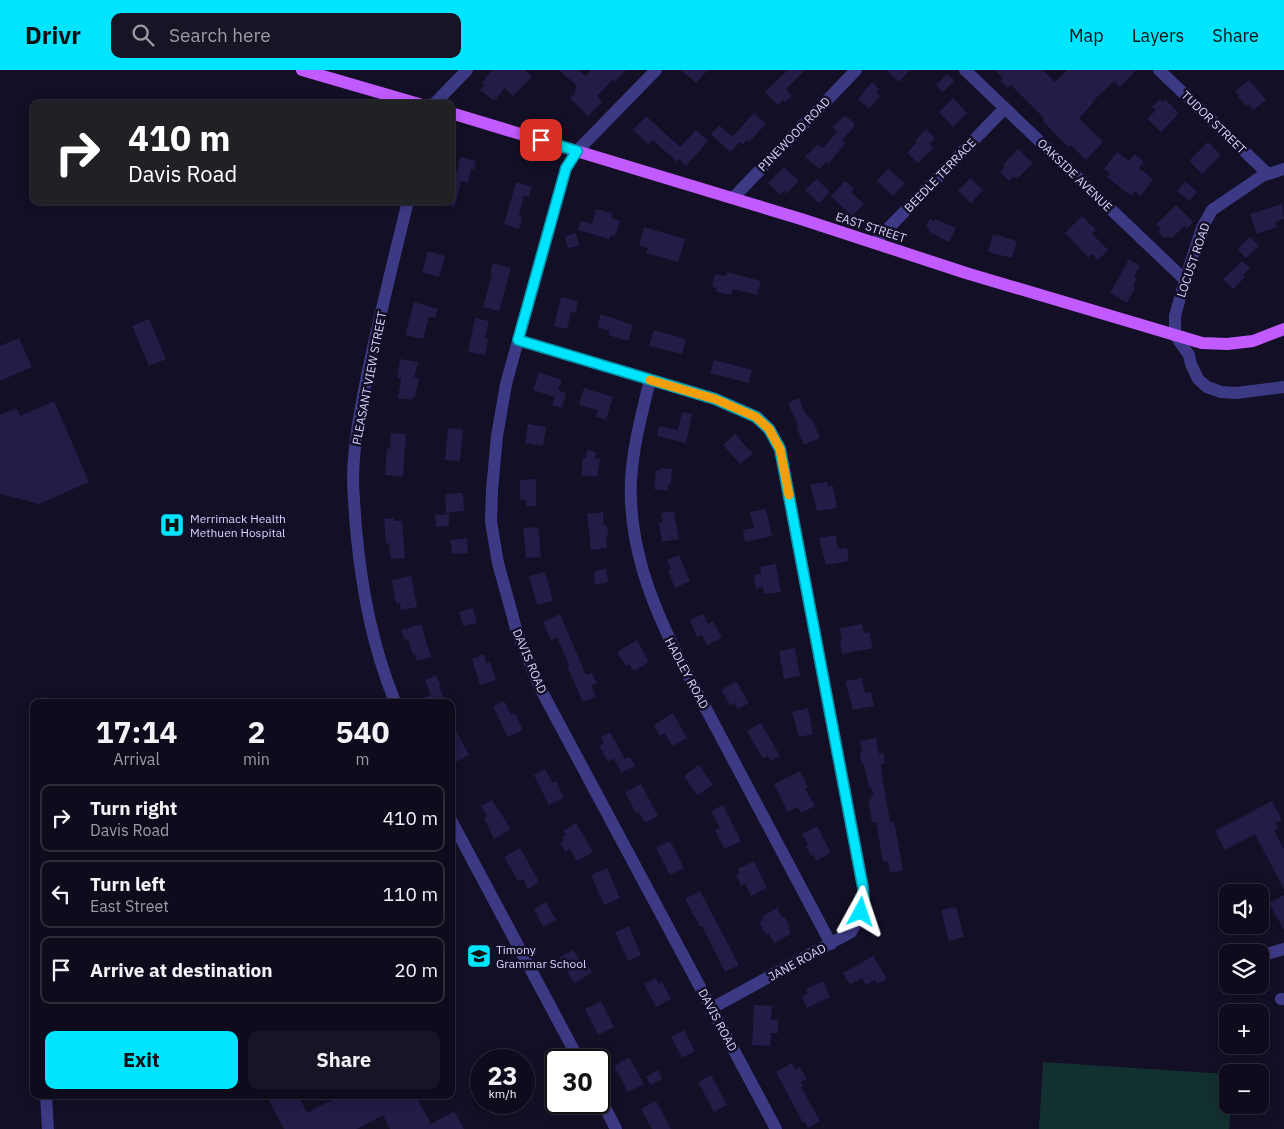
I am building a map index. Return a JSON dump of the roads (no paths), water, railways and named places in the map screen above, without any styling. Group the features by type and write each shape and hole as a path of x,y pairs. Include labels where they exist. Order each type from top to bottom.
{"main road":[{"path":"302,70 405,100"},
{"name":"EAST STREET","path":"455,114 733,198 966,273 1202,343 1227,344 1254,341 1284,329"}],"street":[{"path":"438,100 467,70"},
{"name":"DAVIS ROAD","path":"656,70 577,151 566,168 506,384 496,436 491,522 498,563 510,609 528,660 554,714 776,1129"},
{"name":"PINEWOOD ROAD","path":"733,198 856,70"},
{"name":"OAKSIDE AVENUE","path":"965,70 1185,280"},
{"name":"TUDOR STREET","path":"1159,70 1268,174"},
{"name":"BEEDLE TERRACE","path":"874,243 1005,108"},
{"name":"LOCUST ROAD","path":"1175,335 1175,316 1185,280 1202,228 1212,210 1268,174 1284,169"},
{"name":"PLEASANT VIEW STREET","path":"394,699 372,634 365,603 357,542 353,477 361,405 380,313 407,205"},
{"path":"1175,335 1189,355 1198,379 1207,387 1221,392 1236,393 1284,387"},
{"name":"JANE ROAD","path":"518,340 715,399 756,417 769,429 780,449 864,900 858,922 851,932 712,1008"},
{"name":"HADLEY ROAD","path":"650,380 637,435 631,480 631,514 639,558 648,587 659,620 831,944"},
{"path":"455,828 573,1049"},
{"path":"1269,953 1284,949"},
{"path":"46,1099 48,1129"},
{"path":"608,1114 616,1129"}],"place":[{"name":"Merrimack Health Methuen Hospital","path":"172,525"},
{"name":"Timony Grammar School","path":"479,956"}]}
